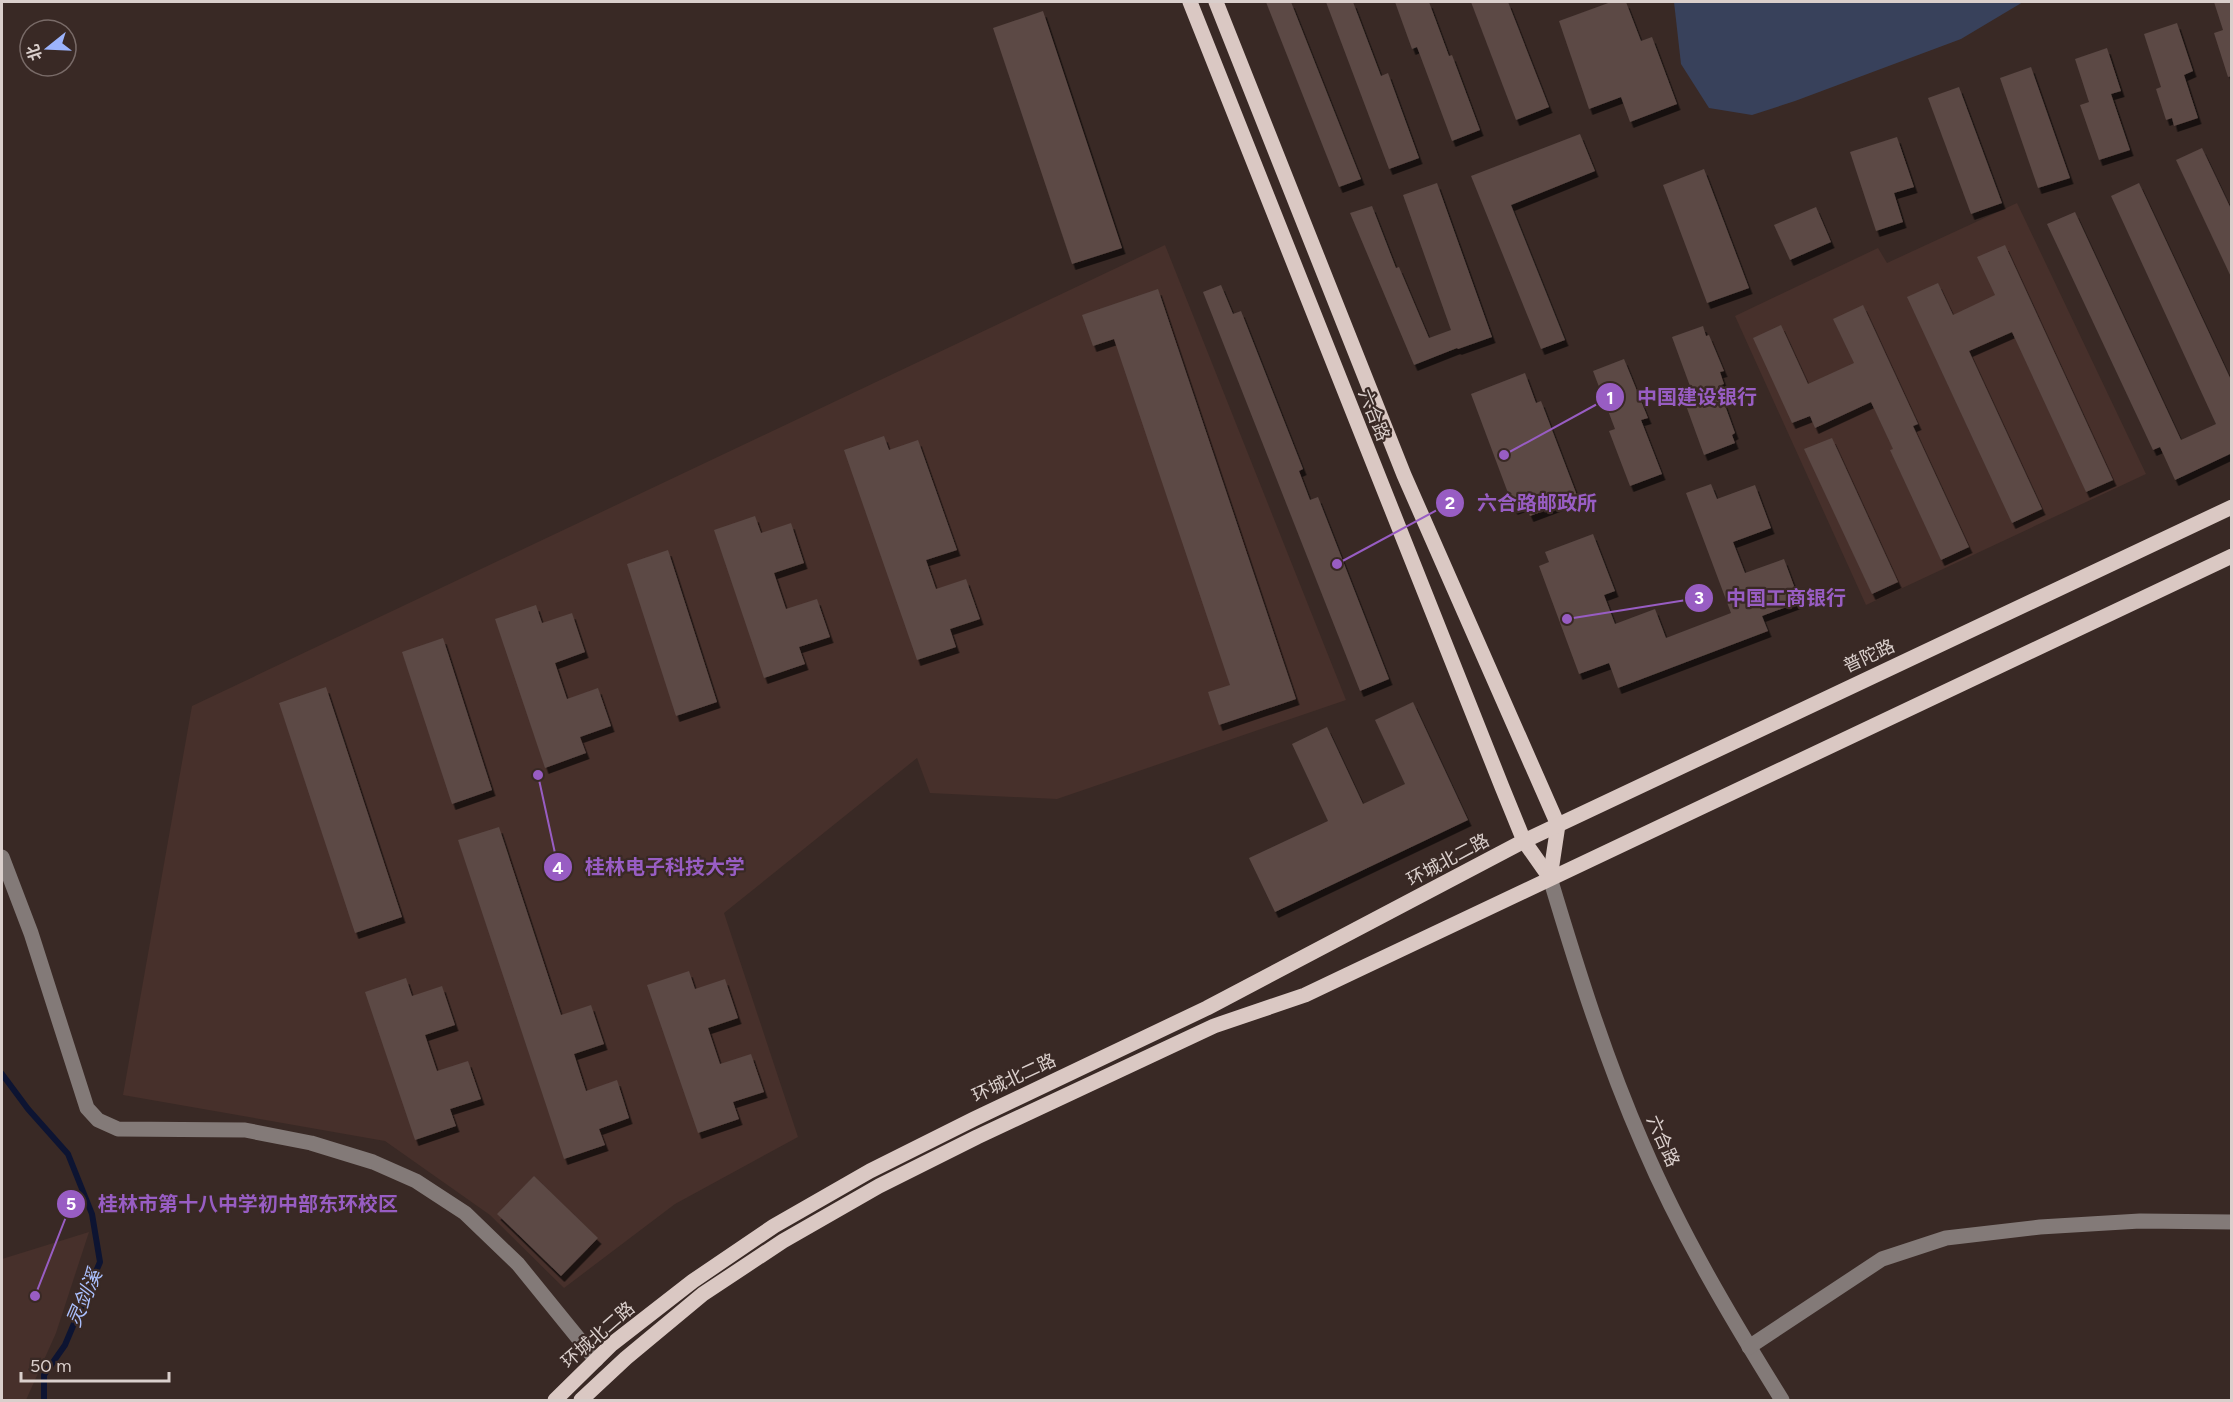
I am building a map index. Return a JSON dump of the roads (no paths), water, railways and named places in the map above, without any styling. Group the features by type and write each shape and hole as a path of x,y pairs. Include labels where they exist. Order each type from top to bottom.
{"main road":[{"name":"六合路","path":"1190,2 1524,841 1550,878"},
{"name":"六合路","path":"1216,2 1404,475 1558,825"},
{"name":"普陀路","path":"1524,841 2232,507"},
{"path":"1550,878 2232,556"},
{"path":"1550,878 1558,825"},
{"name":"环城北二路","path":"555,1401 612,1344 693,1281 774,1226 870,1171 1207,1008 1524,841"},
{"name":"环城北二路","path":"581,1401 626,1358 703,1294 783,1241 879,1186 1204,1030 1305,994 1550,878"}],"street":[{"path":"2,857 31,933 87,1108 98,1120 118,1129 244,1130 289,1138 373,1162 416,1181 465,1213 518,1264 596,1360"},
{"name":"六合路","path":"1550,878 1578,972 1609,1061 1643,1146 1689,1242 1782,1401"},
{"path":"1749,1347 1882,1259 1946,1238 2030,1228 2129,1222 2232,1222"}],"waterway":[{"name":"灵剑溪","path":"2,1074 28,1109 68,1154 92,1214 100,1262 65,1345 44,1375 44,1400"}],"place":[{"name":"中国建设银行","path":"1504,455"},
{"name":"六合路邮政所","path":"1337,564"},
{"name":"中国工商银行","path":"1567,619"},
{"name":"桂林电子科技大学","path":"538,775"},
{"name":"桂林市第十八中学初中部东环校区","path":"35,1296"}]}
